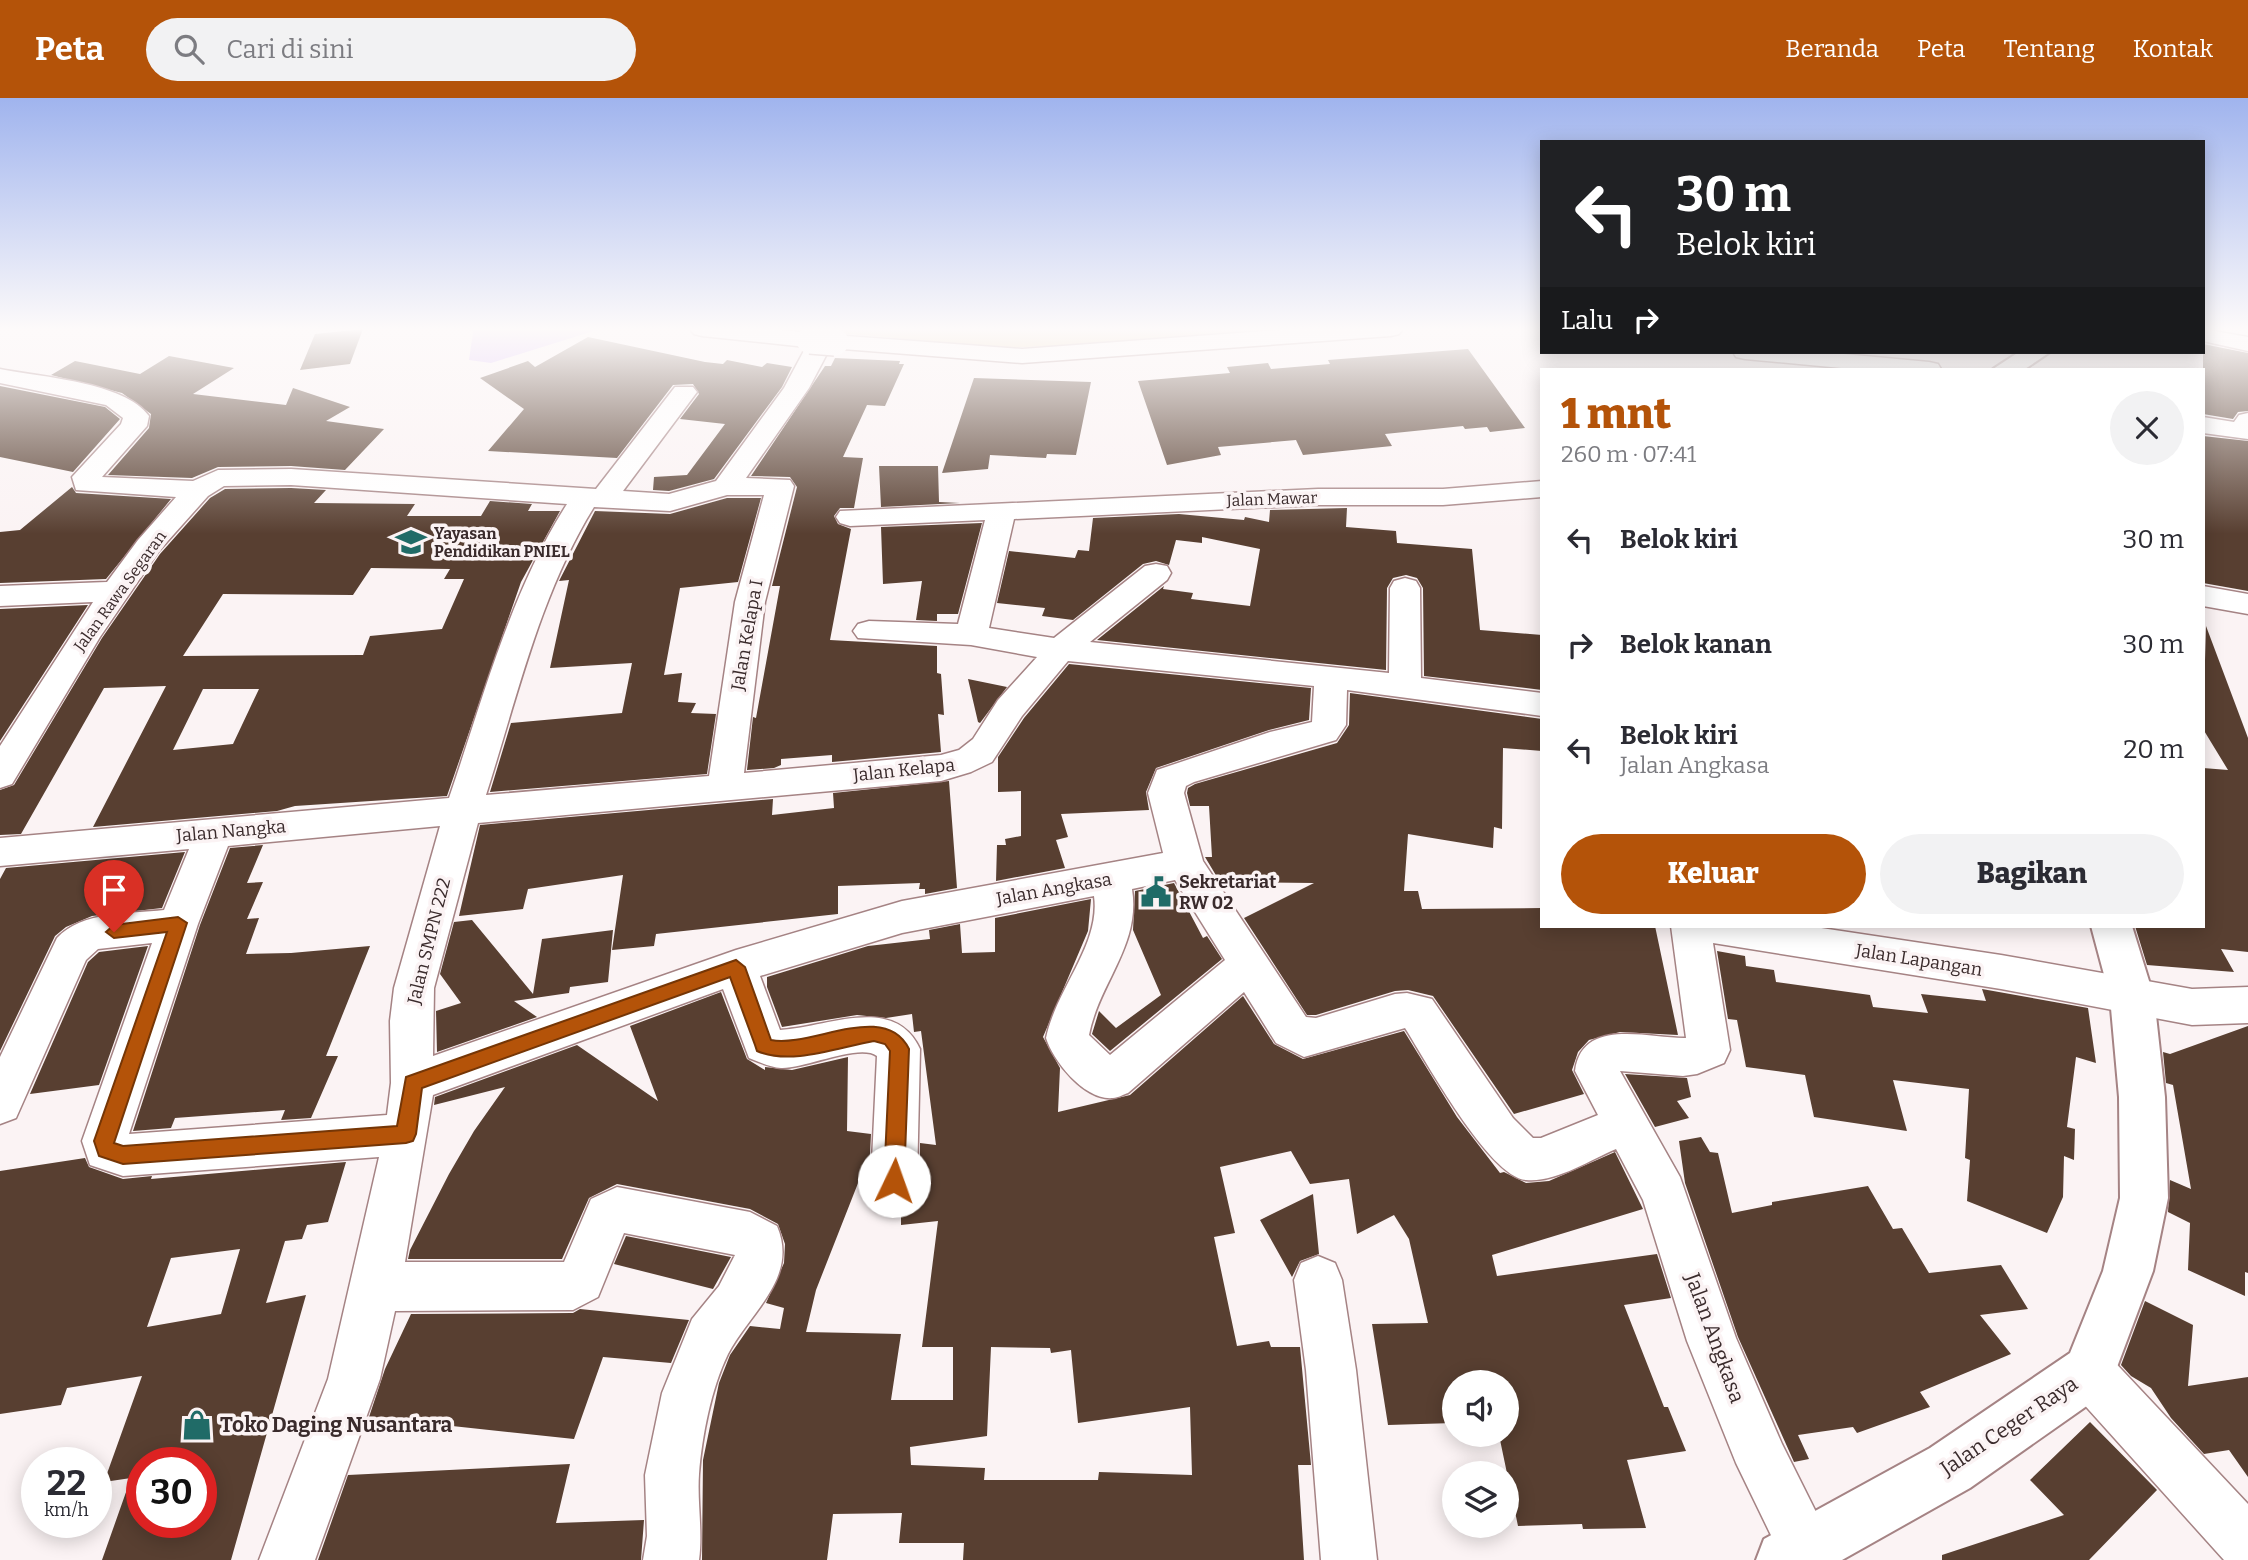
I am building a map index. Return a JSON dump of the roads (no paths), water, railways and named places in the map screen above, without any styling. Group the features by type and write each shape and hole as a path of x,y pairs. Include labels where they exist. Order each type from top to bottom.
{"main road":[{"name":"Jalan Ceger Raya","path":"1796,1555 1950,1468 2088,1372 2128,1271 2144,1198 2141,1097 2132,997 2112,928"}],"street":[{"path":"105,397 114,399 136,416 134,426 90,471 86,484 198,490 218,478 290,477 593,500 670,503 726,487 790,397"},
{"name":"Jalan SMPN 222","path":"287,1560 354,1379 376,1287 406,1134 413,1083 411,1021 414,988 463,810 537,588 556,545 680,397"},
{"path":"2205,425 2247,426"},
{"name":"Jalan Kelapa I","path":"725,786 750,602 780,486 726,487"},
{"name":"Jalan Mawar","path":"850,517 1318,497 1443,497 1540,489"},
{"name":"Jalan Rawa Segaran","path":"0,775 115,591 148,546 198,490"},
{"path":"971,635 1002,510"},
{"name":"Jalan Kelapa","path":"463,810 941,768 966,763 979,756 990,744 1009,709 1060,650 1156,573"},
{"path":"1405,588 1405,687"},
{"path":"0,596 115,591"},
{"path":"2205,596 2248,604"},
{"path":"869,631 971,635 1060,650 1331,677 1540,705"},
{"path":"1331,677 1329,725 1324,732 1282,741 1246,756 1183,772 1170,779 1166,793 1185,864 1247,965 1291,1030 1304,1039 1324,1037 1403,1008 1417,1012 1497,1132 1523,1158 1541,1159 1625,1125"},
{"name":"Jalan Nangka","path":"0,852 463,810"},
{"path":"214,833 178,923 104,1141 106,1150 123,1155 406,1134"},
{"name":"Jalan Angkasa","path":"413,1083 736,967 902,917 1185,864"},
{"path":"1111,878 1117,900 1113,937 1082,996 1067,1038 1069,1044 1104,1078 1113,1079 1247,965"},
{"path":"0,1104 71,950 80,940 93,934 178,923"},
{"name":"Jalan Angkasa","path":"1691,928 1709,1050 1693,1056 1624,1051 1604,1056 1598,1062 1598,1071 1664,1193 1712,1341 1763,1463 1796,1555"},
{"name":"Jalan Lapangan","path":"1719,928 2001,972 2192,1007 2248,1005"},
{"path":"736,967 764,1045 772,1049 787,1049 874,1033 891,1038 899,1049 894,1181"},
{"path":"376,1287 573,1286 581,1280 608,1215 617,1209 750,1235 760,1242 761,1255 757,1269 736,1303 710,1336 688,1393 672,1475 675,1525 671,1560"},
{"path":"1318,1280 1331,1370 1349,1560"},
{"path":"2088,1372 2248,1545"}],"place":[{"name":"Yayasan Pendidikan PNIEL","path":"411,542"},
{"name":"Sekretariat RW 02","path":"1156,892"},
{"name":"Toko Daging Nusantara","path":"197,1425"}]}
